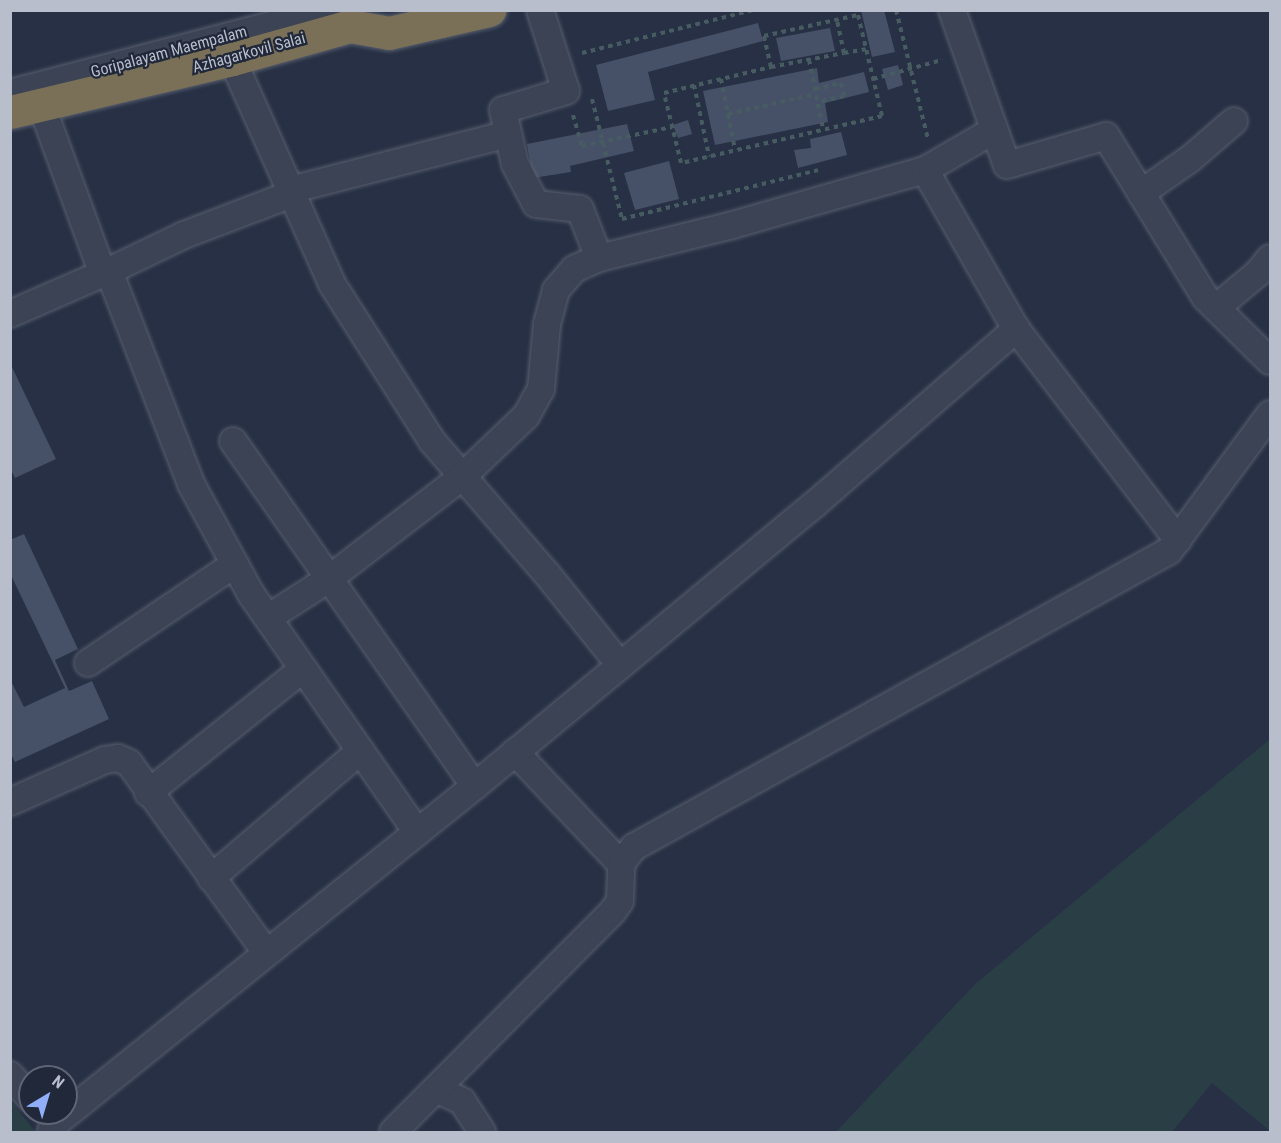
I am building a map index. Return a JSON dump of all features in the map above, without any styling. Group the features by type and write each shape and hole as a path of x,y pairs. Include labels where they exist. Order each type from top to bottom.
{"highway":[{"name":"Azhagarkovil Salai","path":"26,108 232,59 350,26 389,33 489,10"}],"street":[{"name":"Goripalayam Maempalam","path":"10,93 328,10"},
{"path":"540,10 566,92 503,110 515,164 536,204 580,209 599,258"},
{"path":"952,10 1007,165 1106,136 1205,297 1270,361"},
{"path":"232,59 332,284 432,441 547,574 620,665"},
{"path":"26,108 106,272 191,484 268,618 417,832"},
{"path":"1141,193 1191,159 1234,122"},
{"path":"268,618 330,578 463,476 526,416 541,389 547,324 556,290 574,269 599,258 765,216 926,170 994,130"},
{"path":"10,314 184,235 291,192 508,134"},
{"path":"926,170 1016,329 1178,540"},
{"path":"1216,308 1270,258"},
{"path":"78,1101 475,786 815,504 1016,329"},
{"path":"393,1132 613,910 620,901 621,864 634,847 1169,551 1270,414"},
{"path":"233,441 475,786"},
{"path":"88,663 235,564"},
{"path":"148,793 303,669"},
{"path":"211,878 360,751"},
{"path":"515,752 621,864"},
{"path":"10,802 105,760 118,758 129,763 148,793 266,952"},
{"path":"436,1089 462,1101 482,1132"}],"path":[{"path":"583,64 580,53 753,10"},
{"path":"896,10 929,143"},
{"path":"771,67 764,36 858,15 882,116 681,163 664,93 771,67 866,50"},
{"path":"837,19 844,54"},
{"path":"809,60 824,129"},
{"path":"873,80 911,71"},
{"path":"721,79 735,150"},
{"path":"728,114 816,92 841,83 844,96 818,102"},
{"path":"694,86 709,156"},
{"path":"566,92 582,146 672,127"},
{"path":"591,98 622,219 827,168"}],"green space":[{"path":"1270,739 1270,1131 1212,1083 1172,1132 836,1132 974,985"},
{"path":"10,1101 18,1111 18,1125 30,1125 36,1132 11,1132"}],"building":[{"path":"861,10 884,10 895,52 872,57"},
{"path":"758,23 763,41 648,72 655,100 608,111 596,65"},
{"path":"830,28 835,51 781,61 776,38"},
{"path":"898,65 903,85 888,90 882,69"},
{"path":"817,68 819,83 864,72 869,92 825,103 828,122 715,145 703,91"},
{"path":"688,120 692,134 678,138 673,125"},
{"path":"627,124 634,151 570,166 571,172 533,178 527,144"},
{"path":"841,132 847,155 798,168 794,150 811,148 810,139"},
{"path":"669,161 679,199 635,210 624,173"},
{"path":"10,363 56,459 15,478 10,468"},
{"path":"24,534 78,649 55,660 69,691 92,681 109,719 15,762 10,752 10,679 24,707 65,688 10,573 10,540"}]}
